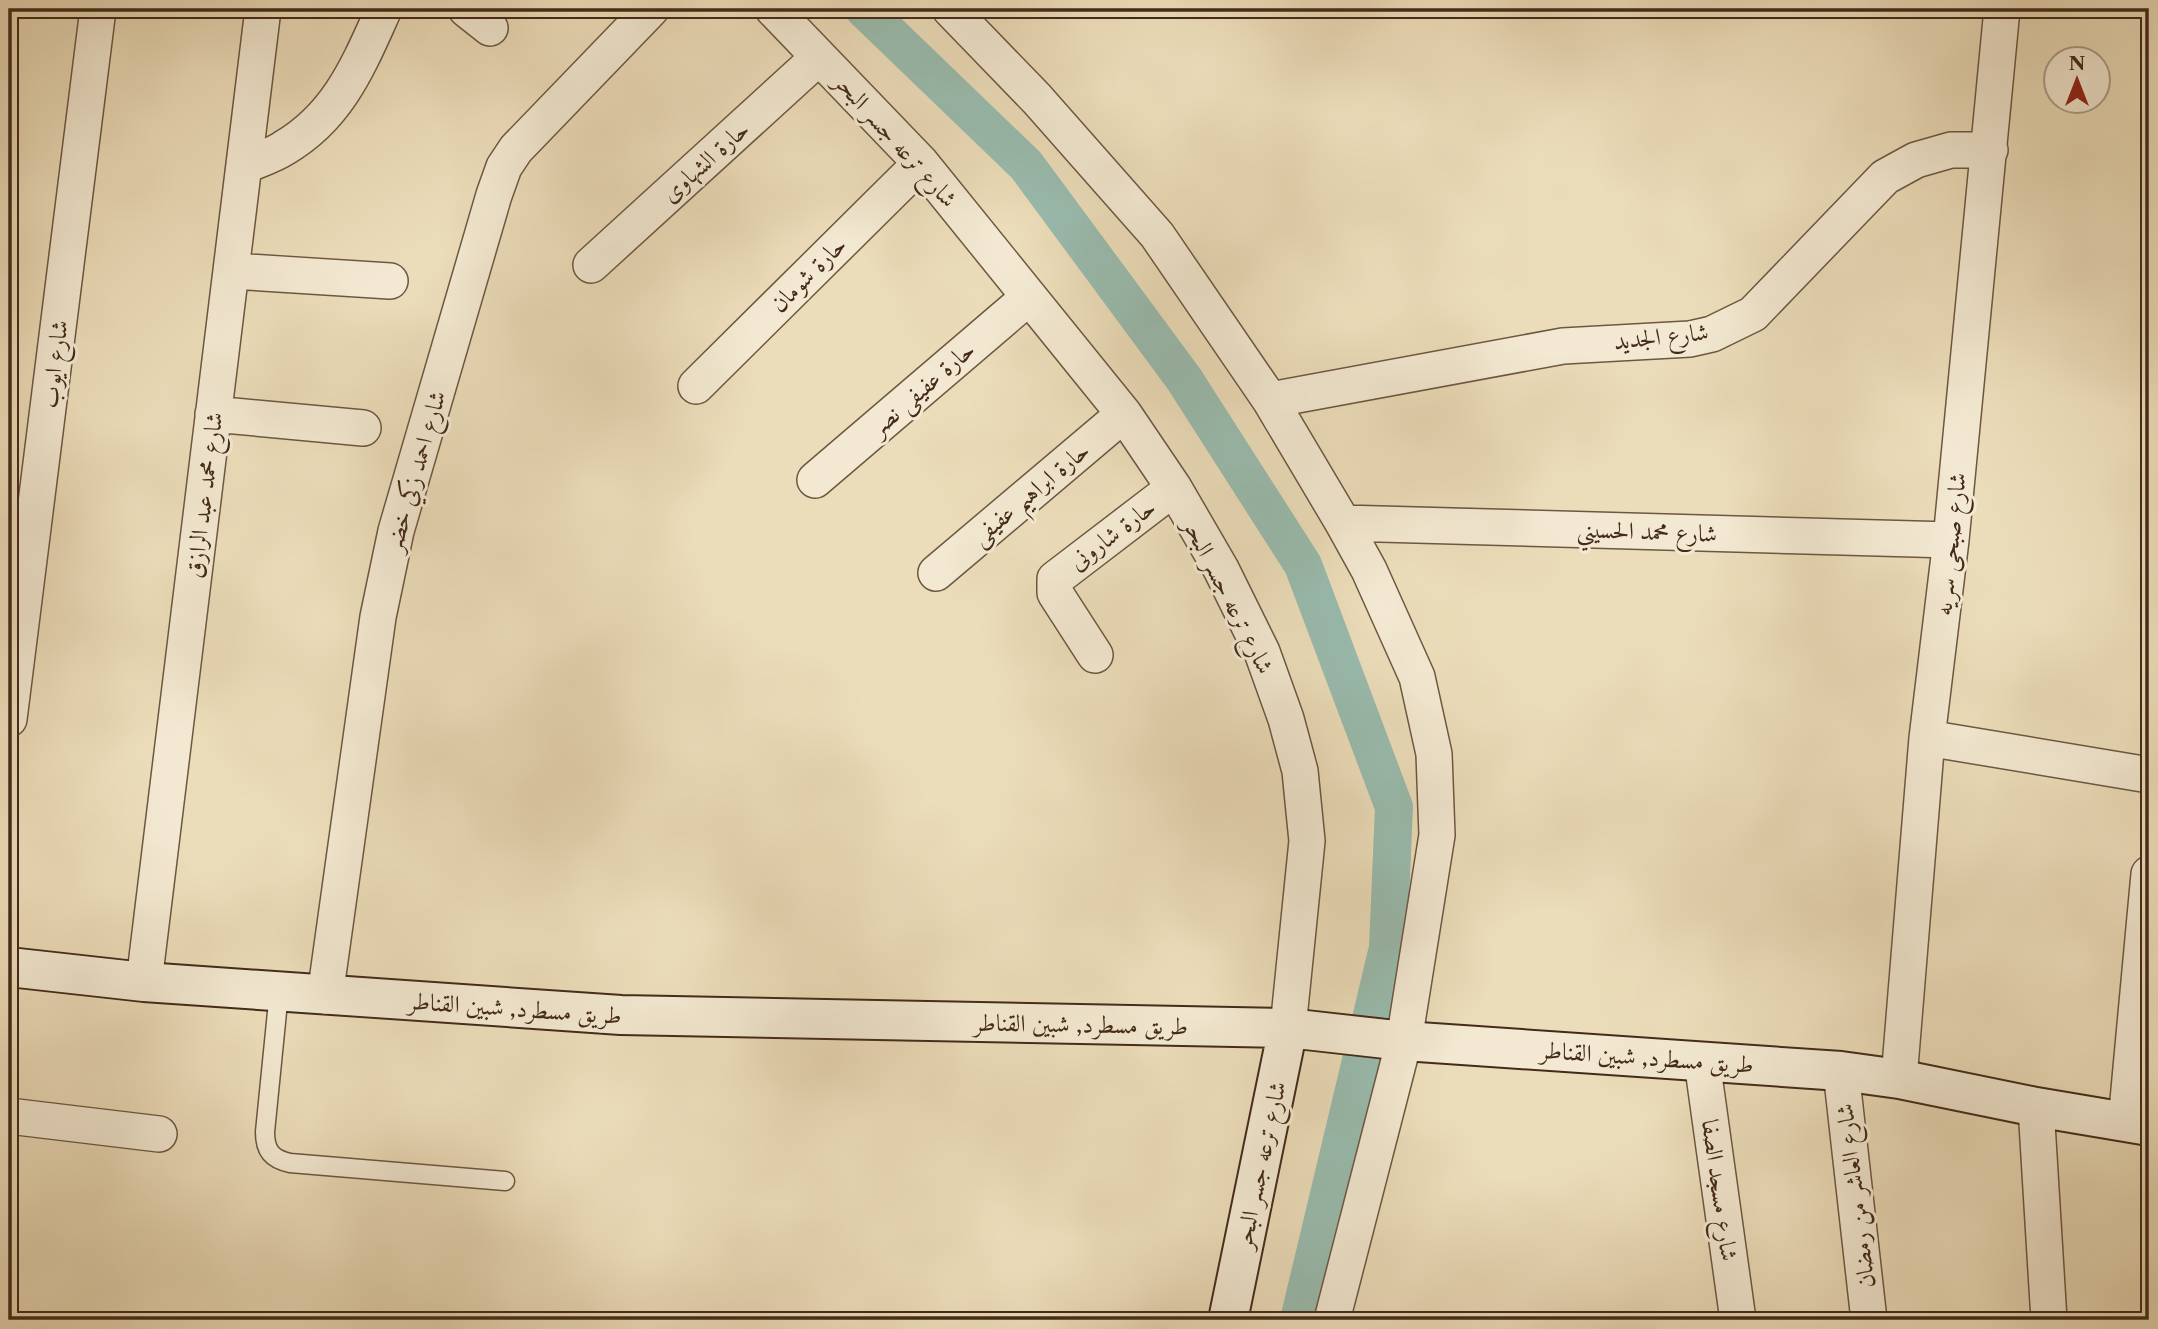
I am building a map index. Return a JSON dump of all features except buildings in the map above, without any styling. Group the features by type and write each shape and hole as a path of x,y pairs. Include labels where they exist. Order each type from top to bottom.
{"main road":[{"name":"طريق مسطرد, شبين القناطر","path":"9,972 621,1015 1296,1030 1391,1040 1841,1071 1899,1079 2137,1124"},
{"name":"شارع ترعه جسر البحر","path":"1228,1320 1296,1030"}],"street":[{"name":"شارع ايوب","path":"9,719 99,9"},
{"name":"شارع محمد عبد الرازق","path":"144,982 263,9"},
{"path":"244,166 284,148 318,122 346,89 384,9"},
{"name":"شارع احمد زكي خضر","path":"325,996 378,617 391,555 494,195 504,167 516,149 651,9"},
{"name":"شارع ترعه جسر البحر","path":"773,9 921,163 1124,414 1174,488 1221,569 1262,652 1286,719 1300,771 1307,841 1296,1030"},
{"path":"950,9 1037,99 1157,235 1270,400 1343,523 1369,570 1417,677 1434,754 1437,835 1332,1320"},
{"name":"شارع صبحى سريه","path":"1899,1079 1927,738 1951,540 2002,9"},
{"name":"حارة الشهاوى","path":"591,265 819,57"},
{"name":"شارع الجديد","path":"1270,400 1563,346 1689,338 1712,334 1753,314 1885,177 1916,160 1951,150 1990,150"},
{"name":"حارة شومان","path":"696,386 921,163"},
{"path":"232,271 390,281"},
{"name":"حارة عفيفى نصر","path":"815,480 1029,297"},
{"path":"213,414 363,428"},
{"name":"حارة ابراهيم عفيفى","path":"936,573 1124,414"},
{"name":"حارة شارونى","path":"1095,655 1055,593 1055,579 1174,488"},
{"name":"شارع محمد الحسيني","path":"1343,523 1951,540"},
{"path":"1927,738 2149,775"},
{"path":"2137,1124 2149,874"},
{"name":"شارع مسجد الصفا","path":"1702,1060 1738,1320"},
{"name":"شارع العاشر من رمضان","path":"1841,1071 1870,1320"},
{"path":"2036,1107 2049,1320"},
{"path":"9,1116 159,1134"}],"lane":[{"path":"279,992 265,1132 265,1144 269,1154 278,1161 290,1163 505,1181"}],"waterway":[{"path":"864,9 1026,165 1184,379 1303,565 1394,807 1388,948 1299,1320"}]}
